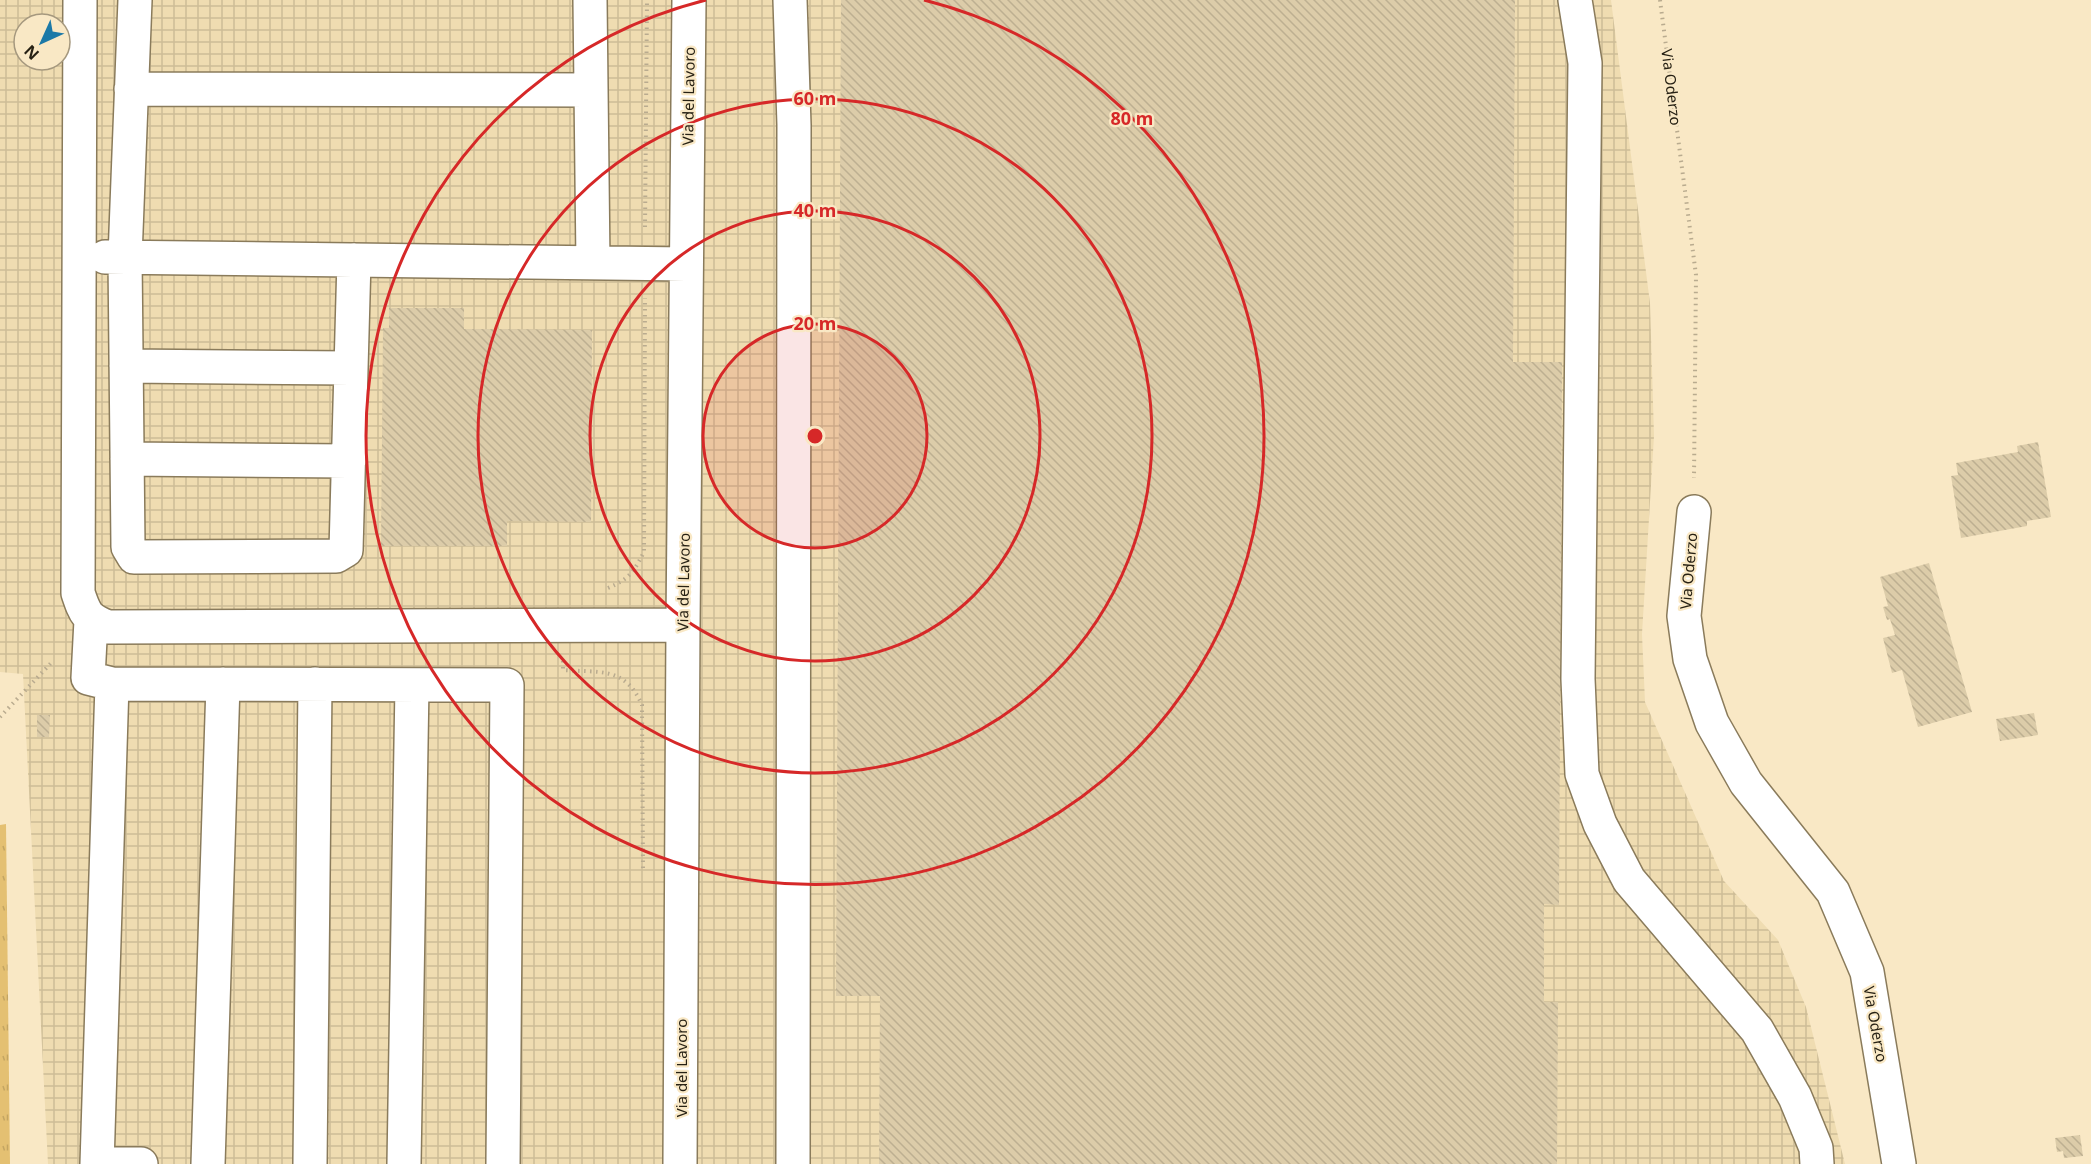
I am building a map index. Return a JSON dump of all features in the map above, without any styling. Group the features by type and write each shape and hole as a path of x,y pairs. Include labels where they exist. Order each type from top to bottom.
{"street":[{"path":"80,0 78,593 83,609 91,620 108,627 683,625"},
{"path":"135,0 125,257 128,548 135,557 336,556 346,550 354,260"},
{"path":"590,0 593,263"},
{"name":"Via del Lavoro","path":"680,1164 689,0"},
{"path":"790,0 794,125 793,1164"},
{"path":"1575,0 1585,63 1578,679 1582,774 1600,824 1629,880 1757,1030 1795,1097 1816,1148 1817,1164"},
{"path":"131,90 591,90"},
{"path":"79,257 687,264"},
{"path":"126,366 351,368"},
{"path":"127,459 349,461"},
{"name":"Via Oderzo","path":"1694,512 1684,616 1690,659 1712,723 1746,783 1833,892 1867,972 1899,1164"},
{"path":"91,620 88,678 112,684 507,685 503,1164"},
{"path":"112,684 97,1164 141,1164"},
{"path":"208,1164 223,684"},
{"path":"310,1164 315,684"},
{"path":"404,1164 412,685"}],"path":[{"name":"Via Oderzo","path":"1660,0 1696,275 1694,512"},
{"path":"0,717 91,620"}],"shaded area":[{"path":"0,0 1611,0 1650,303 1654,436 1642,634 1645,702 1724,881 1778,940 1806,1007 1845,1164 48,1164 23,674 0,672"}],"green space":[{"path":"6,824 10,1164 0,1164 0,825"}],"building":[{"path":"841,0 1515,0 1513,362 1562,362 1559,905 1544,904 1544,1002 1558,1002 1557,1164 879,1164 880,996 836,996"},
{"path":"389,308 464,308 464,329 592,330 591,522 507,521 507,546 381,546 383,328 389,328"},
{"path":"2038,442 2051,517 2027,521 2027,526 1961,538 1951,476 1958,475 1956,463 2018,452 2017,446"},
{"path":"1929,563 1972,712 1918,727 1902,670 1892,673 1883,638 1895,635 1883,607 1888,606 1880,577"},
{"path":"2034,713 2038,735 2000,741 1996,719"},
{"path":"37,715 50,715 49,737 37,737"},
{"path":"2080,1135 2083,1156 2064,1158 2063,1151 2057,1152 2055,1138"}]}
